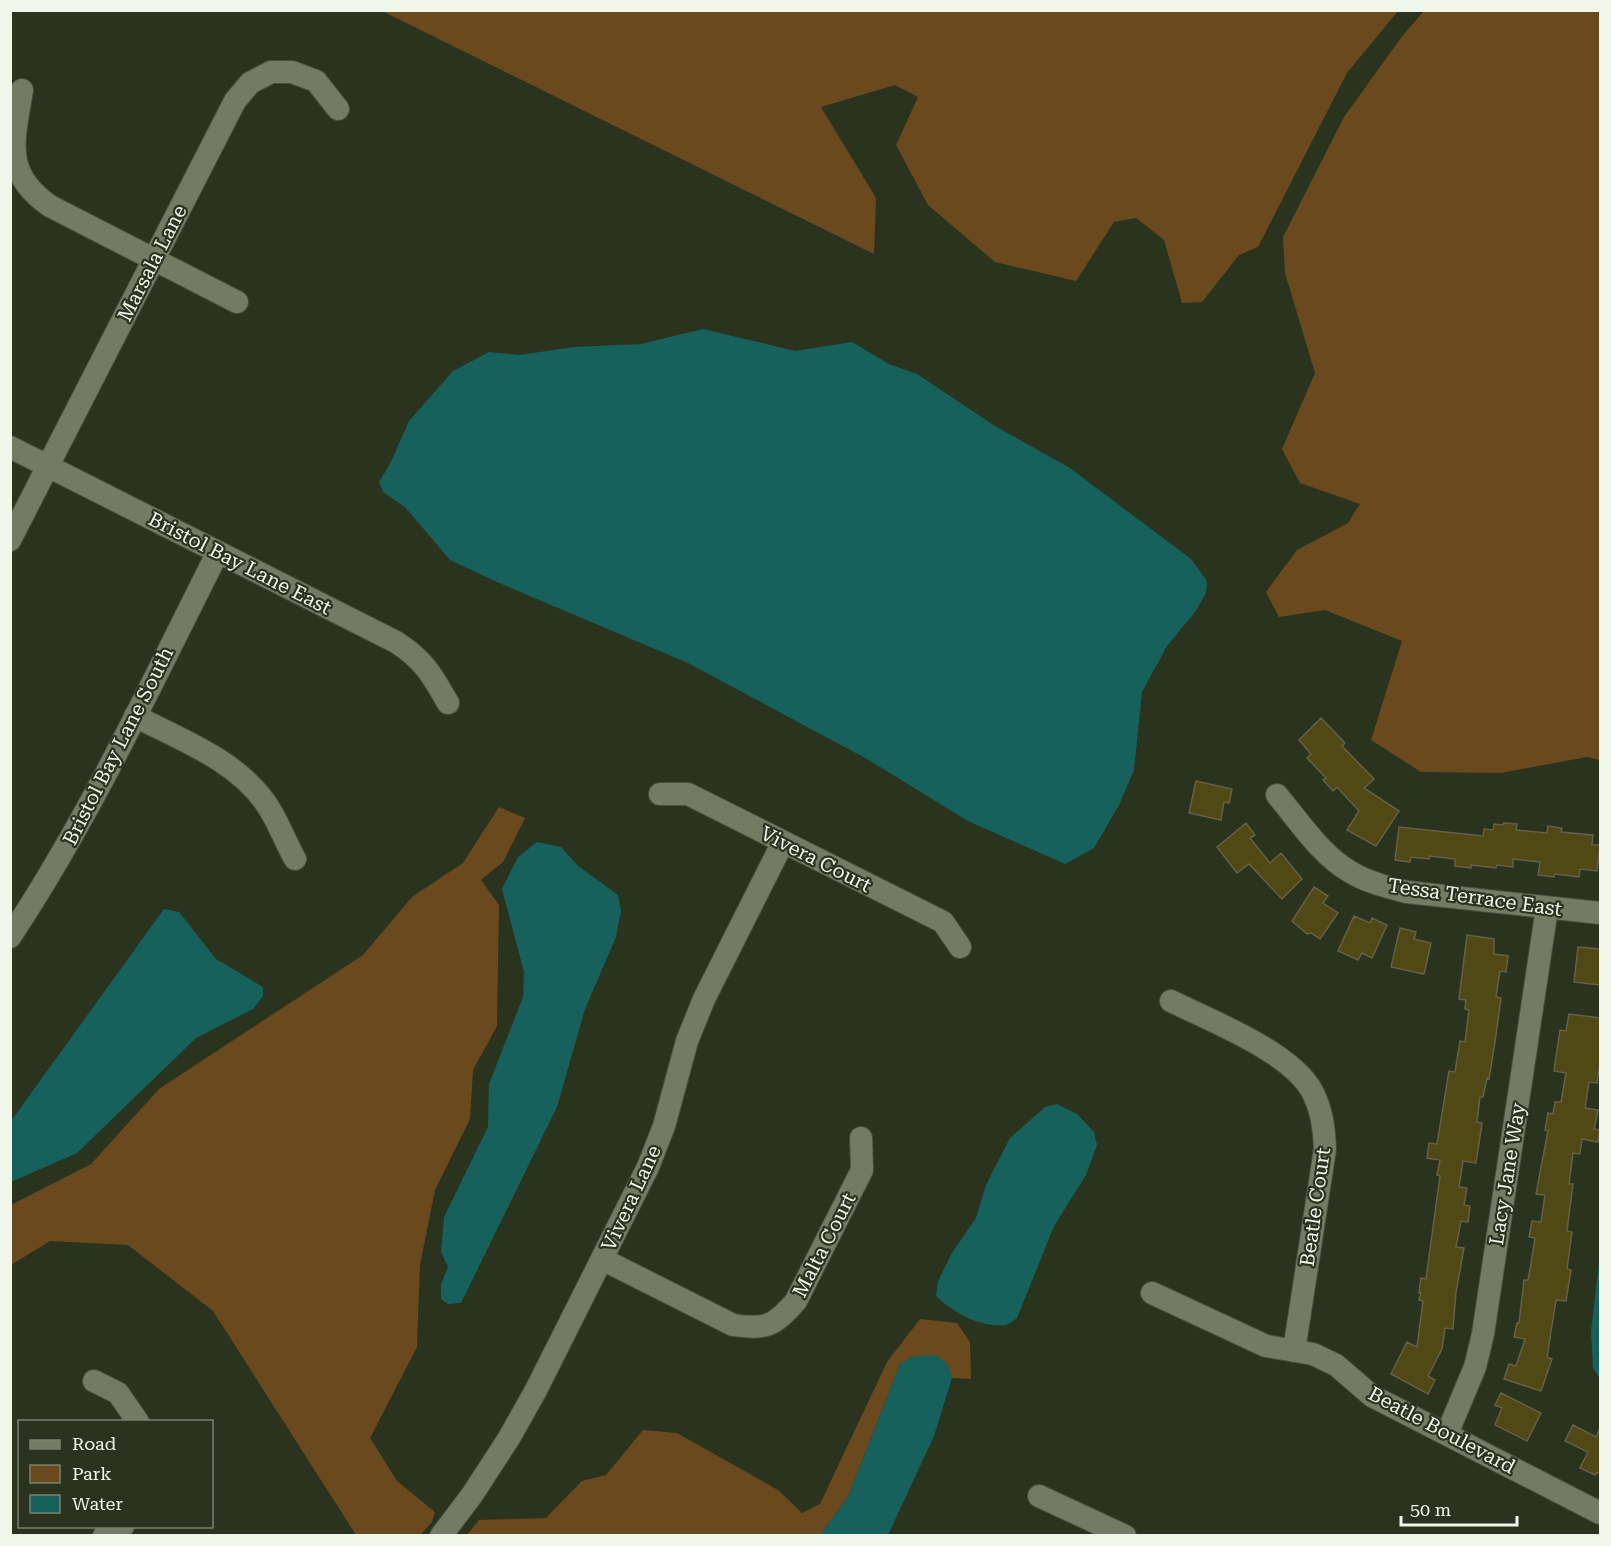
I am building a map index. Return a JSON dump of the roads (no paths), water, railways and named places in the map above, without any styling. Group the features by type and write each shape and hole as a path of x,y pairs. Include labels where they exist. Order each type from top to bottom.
{"street":[{"name":"Marsala Lane","path":"10,540 235,101 250,83 271,72 292,72 316,81 338,110"},
{"path":"22,90 14,144 16,163 24,182 35,195 50,206 237,302"},
{"name":"Bristol Bay Lane East","path":"10,447 413,653 426,666 448,703"},
{"name":"Bristol Bay Lane South","path":"10,937 48,879 82,819 218,552"},
{"path":"135,716 224,762 247,781 265,803 295,859"},
{"name":"Vivera Court","path":"660,794 688,794 943,922 960,947"},
{"name":"Tessa Terrace East","path":"1277,795 1326,853 1348,871 1377,884 1407,892 1600,913"},
{"name":"Vivera Lane","path":"441,1536 472,1495 509,1438 536,1390 648,1167 664,1126 687,1041 704,999 783,842"},
{"name":"Lacy Jane Way","path":"1447,1434 1475,1367 1483,1334 1547,908"},
{"name":"Beatle Court","path":"1171,1001 1274,1053 1293,1066 1312,1090 1324,1120 1325,1149 1294,1351"},
{"name":"Malta Court","path":"602,1259 754,1337 786,1313 796,1301 862,1170 861,1138"},
{"name":"Beatle Boulevard","path":"1152,1293 1266,1346 1313,1354 1336,1365 1372,1396 1600,1513"},
{"path":"94,1381 118,1393 137,1420"},
{"path":"1039,1496 1125,1536"},
{"path":"105,1536 121,1528"}],"water":[{"path":"703,329 795,351 852,342 889,364 917,374 995,426 1070,468 1191,559 1207,581 1206,593 1195,612 1167,646 1142,692 1134,770 1119,805 1094,848 1065,864 968,821 867,759 688,663 450,560 405,507 383,492 379,482 390,464 409,421 453,371 489,352 519,355 574,347 641,344"},
{"path":"537,842 561,847 578,866 618,895 621,911 616,937 585,1009 557,1107 461,1303 448,1304 441,1299 441,1284 448,1267 441,1252 444,1217 488,1127 489,1084 523,997 524,972 502,889 518,857"},
{"path":"164,909 179,912 216,959 263,987 263,996 253,1009 196,1038 77,1153 11,1182 11,1121"},
{"path":"1057,1104 1077,1114 1094,1132 1097,1145 1086,1175 1054,1226 1017,1318 1005,1325 996,1325 968,1318 950,1308 936,1296 938,1281 952,1253 976,1218 986,1185 1010,1138 1045,1107"},
{"path":"1600,1253 1600,1379 1593,1368 1591,1332"},
{"path":"935,1355 946,1362 952,1378 934,1436 888,1535 820,1535 848,1497 900,1364 911,1357"}]}
